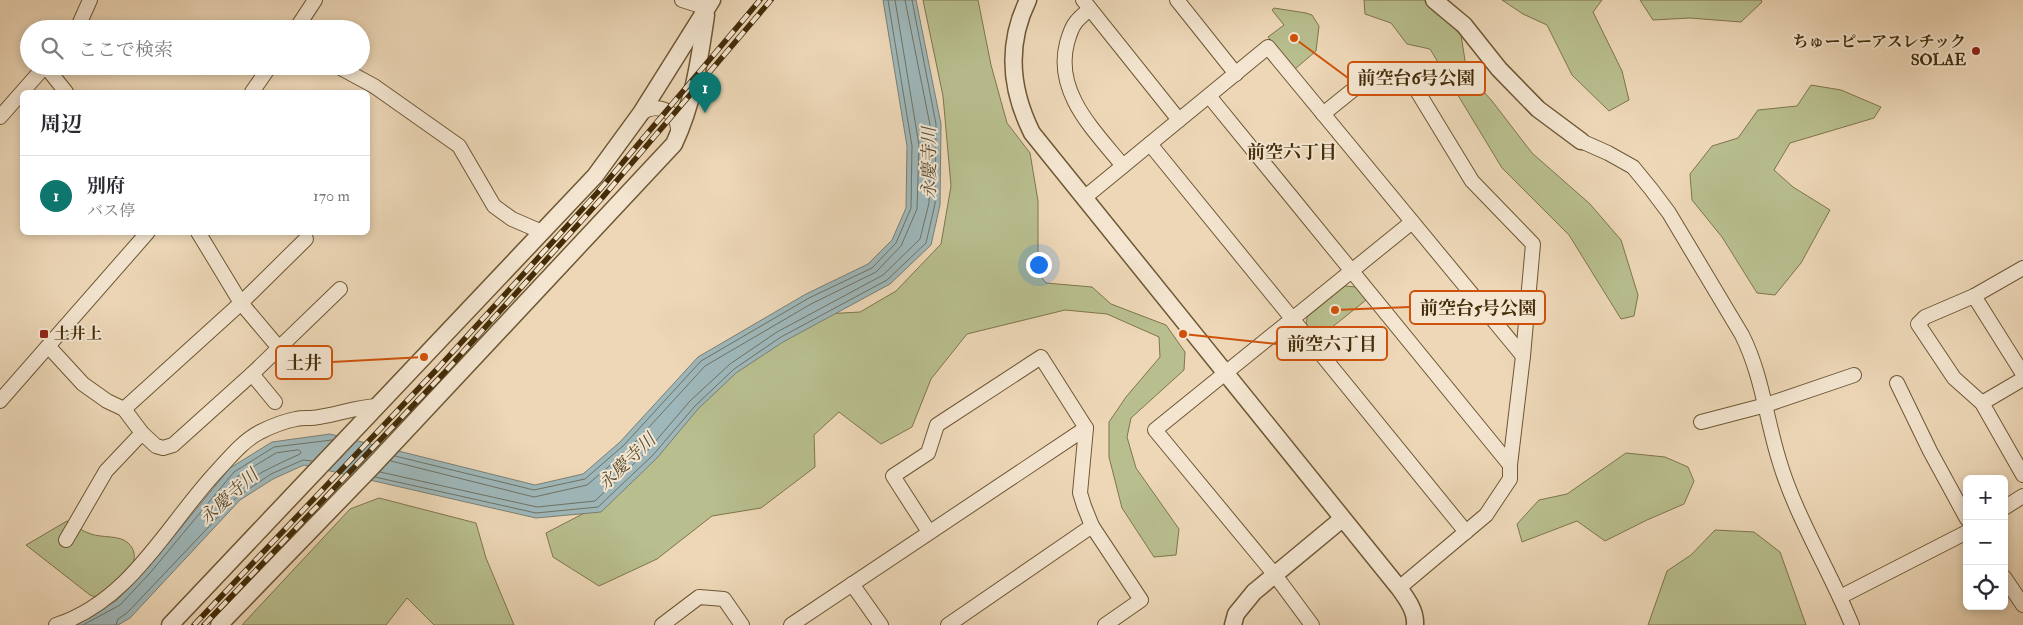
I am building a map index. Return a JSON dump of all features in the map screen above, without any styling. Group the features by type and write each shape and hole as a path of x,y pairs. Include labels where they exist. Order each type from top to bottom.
{"street":[{"path":"81,20 90,0"},
{"path":"302,20 315,0"},
{"path":"682,0 709,4"},
{"path":"1028,0 1018,25 1014,51 1014,77 1020,105 1032,133 1399,588 1411,605 1416,619 1415,625"},
{"path":"1177,0 1236,74"},
{"path":"1434,0 1464,25 1499,69 1538,109 1581,141 1633,167 1669,213 1750,350 1779,460 1788,486 1852,625"},
{"path":"170,625 595,176 641,113 709,4"},
{"path":"219,625 372,468 674,144 686,118 694,91 709,4"},
{"path":"1123,166 1077,108 1066,80 1066,50 1069,36 1087,4 1180,120"},
{"path":"1084,198 1268,48 1522,356"},
{"path":"1323,114 1354,89 1406,71 1472,181 1532,244 1510,479 1486,515 1399,588"},
{"path":"26,90 41,75"},
{"path":"52,75 64,90"},
{"path":"253,90 264,75"},
{"path":"354,75 374,86 459,146 494,206 512,219 542,232"},
{"path":"1209,96 1510,465"},
{"path":"0,117 20,97"},
{"path":"641,113 652,108 661,108 669,111 675,118 678,126 678,134 674,144"},
{"path":"1150,144 1466,532"},
{"path":"1312,625 1275,575 1155,430 1412,222"},
{"path":"0,401 145,235"},
{"path":"200,235 241,303 279,348"},
{"path":"124,409 241,303 306,239"},
{"path":"2023,268 1974,296 1925,317 1918,324 1954,378 1982,403 2023,475"},
{"path":"49,347 83,384 107,401 124,409 142,433 156,446 163,448 173,445 252,374 340,289"},
{"path":"1974,296 2023,374"},
{"path":"929,532 893,476 928,453 937,425 1040,357 1086,428 1080,493 1092,526 1141,600 1105,625"},
{"path":"252,374 275,402"},
{"path":"1701,422 1766,405 1854,375"},
{"path":"1982,403 2023,379"},
{"path":"1897,384 1963,512"},
{"path":"56,625 67,622 103,602 145,562 189,502 232,454 260,432 296,419 318,417 354,408 378,406"},
{"path":"791,625 1086,428"},
{"path":"66,540 106,471 142,433"},
{"path":"2008,505 2023,496"},
{"path":"1233,625 1236,614 1254,592 1342,519"},
{"path":"948,625 1092,526"},
{"path":"1840,597 1963,534"},
{"path":"2008,583 2023,605"},
{"path":"852,584 881,625"},
{"path":"662,625 699,597 724,598 742,625"}],"green space":[{"path":"923,0 978,0 991,65 1007,123 1030,153 1038,201 1038,273 1046,283 1092,287 1111,304 1166,325 1185,352 1184,370 1131,418 1127,437 1136,468 1179,529 1176,555 1154,557 1122,508 1109,457 1109,422 1126,397 1160,357 1159,337 1107,314 1065,310 967,334 931,379 912,427 881,444 839,412 814,435 815,467 761,508 712,516 657,559 599,586 553,557 546,533 594,508 789,316 860,312 896,291 941,244 951,186 943,96"},
{"path":"1364,0 1425,0 1461,35 1467,73 1492,101 1532,153 1590,204 1621,240 1638,295 1634,316 1621,319 1569,235 1502,168 1430,49 1407,44 1391,23 1365,14"},
{"path":"1502,0 1602,0 1593,12 1622,71 1629,100 1609,111 1572,75 1547,25 1523,14"},
{"path":"1640,0 1761,0 1762,2 1741,22 1690,18 1653,20"},
{"path":"1274,8 1312,15 1319,26 1316,51 1295,69 1268,37 1284,25 1272,10"},
{"path":"1811,85 1841,90 1881,107 1874,118 1790,143 1774,170 1793,187 1830,210 1801,263 1775,295 1757,293 1722,237 1692,200 1690,174 1712,146 1738,138 1758,110 1797,106"},
{"path":"1345,286 1356,287 1366,300 1316,340 1306,327 1307,317"},
{"path":"1626,453 1665,457 1688,467 1694,481 1684,504 1605,541 1577,521 1522,542 1517,524 1539,500 1567,494"},
{"path":"379,498 476,523 486,558 514,625 434,625 407,598 386,625 242,625 350,509"},
{"path":"67,521 91,534 125,540 133,550 134,558 126,574 110,588 95,597 26,545"},
{"path":"1715,530 1754,532 1780,552 1806,625 1648,625 1667,571 1691,555"}],"water":[{"name":"永慶寺川","path":"883,0 916,0 941,124 940,205 931,245 890,284 783,342 736,373 698,409 657,458 601,512 536,518 304,465 273,479 240,500 130,618 118,625 73,625 116,601 147,569 230,468 272,442 330,434 535,485 583,474 620,442 698,357 806,294 868,264 892,240 906,208 907,146"}],"railway":[{"path":"194,625 439,367 597,193 760,0"},
{"path":"204,625 444,373 602,198 771,0"}],"place":[{"name":"前空台6号公園","path":"1294,38"},
{"name":"ちゅーピーアスレチック SOLAE","path":"1976,51"},
{"name":"別府","path":"705,113"},
{"name":"前空台5号公園","path":"1335,310"},
{"name":"土井上","path":"44,334"},
{"name":"前空六丁目","path":"1183,334"},
{"name":"土井","path":"424,357"}],"district":[{"name":"前空六丁目","path":"1292,152"}]}
